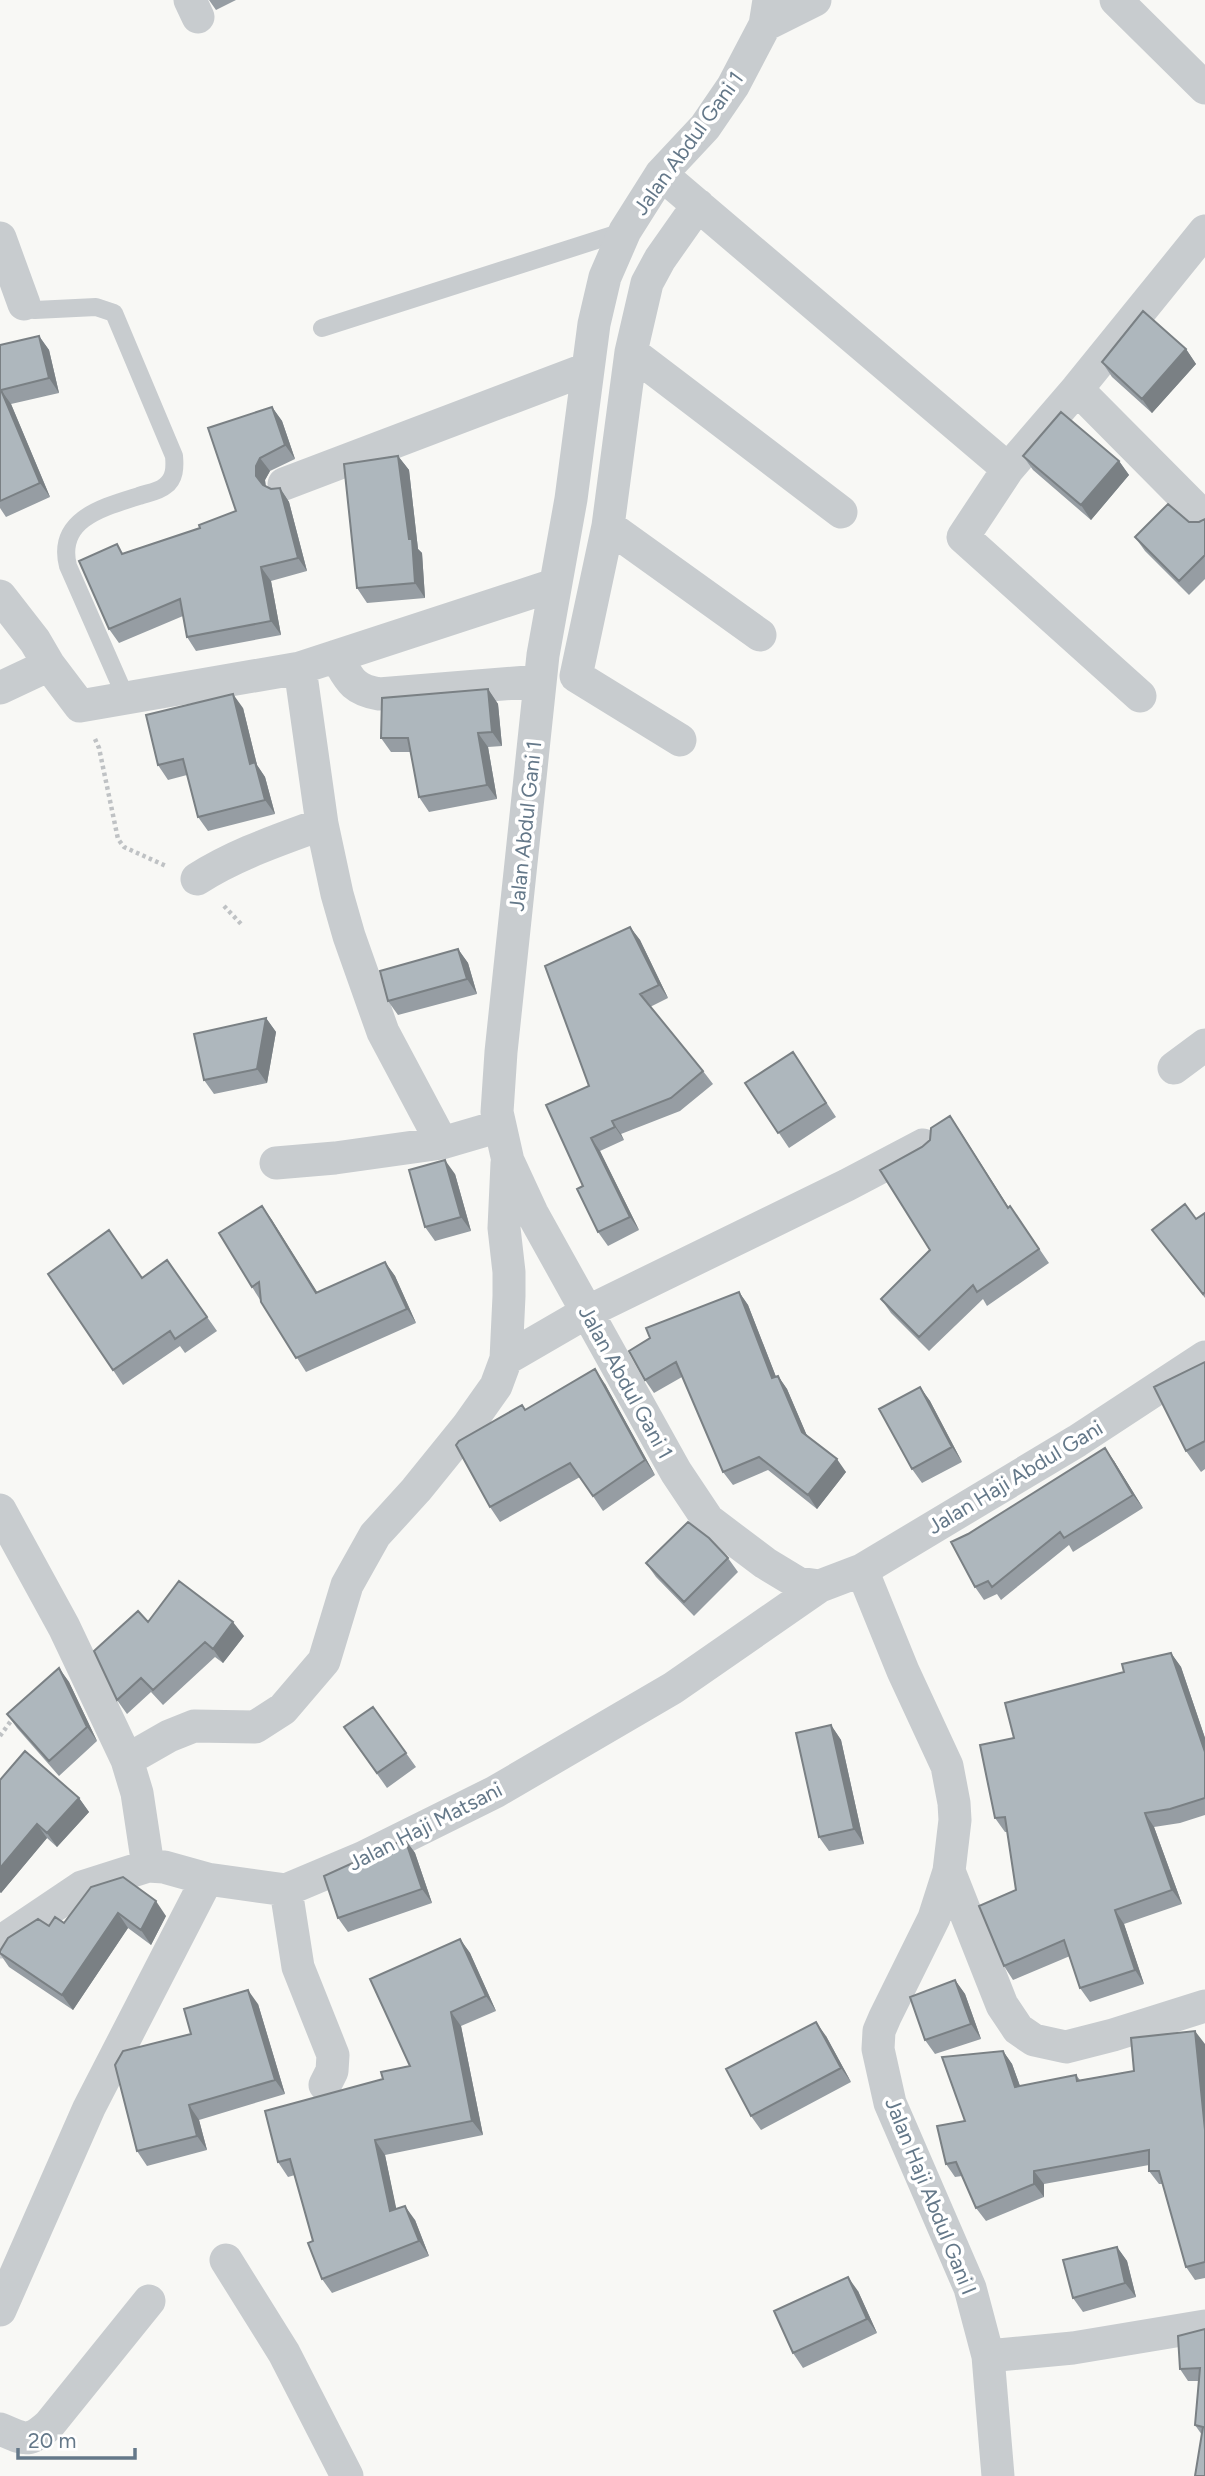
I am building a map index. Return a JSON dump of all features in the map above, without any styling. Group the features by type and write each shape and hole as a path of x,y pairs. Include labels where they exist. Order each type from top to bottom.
{"street":[{"path":"767,12 815,0"},
{"path":"1116,0 1205,88"},
{"name":"Jalan Abdul Gani 1","path":"767,12 733,86 705,127 661,174 625,231 605,277 587,369 571,499 554,585 540,681 497,1112 508,1161 532,1213 676,1472 708,1520 765,1563 798,1583 820,1586"},
{"path":"661,174 1008,469"},
{"path":"680,740 576,676 608,526 631,352 647,283 660,259 698,205"},
{"path":"0,238 24,304"},
{"path":"1140,696 963,539 1008,469 1199,251"},
{"path":"631,352 841,512"},
{"path":"284,484 587,369"},
{"path":"1077,389 1205,518"},
{"path":"608,526 761,635"},
{"path":"0,596 36,641 49,665 80,706 300,668 554,585"},
{"path":"336,656 350,680 362,691 379,694 540,681"},
{"path":"0,688 49,665"},
{"path":"300,668 323,824 337,894 383,1032 442,1143"},
{"path":"197,879 247,852 323,824"},
{"path":"1174,1068 1205,1045"},
{"path":"276,1163 442,1143 500,1126"},
{"path":"506,1359 587,1311 923,1146"},
{"path":"127,1760 169,1736 194,1726 255,1727 283,1709 324,1661 347,1585 375,1535 467,1427 496,1386 506,1359 509,1272 504,1208 508,1161"},
{"name":"Jalan Haji Abdul Gani","path":"820,1586 862,1570 1077,1441 1205,1357"},
{"path":"0,1510 64,1627 127,1760 137,1793 148,1866"},
{"name":"Jalan Haji Abdul Gani I","path":"862,1570 947,1766 955,1820 948,1871 934,1917 882,2024 878,2049 890,2102 970,2288 988,2356 999,2476"},
{"name":"Jalan Haji Matsani","path":"286,1890 362,1858 495,1792 673,1688 820,1586"},
{"path":"0,1942 82,1887 148,1866 164,1867 207,1879 286,1890 298,1967 333,2055 332,2071 325,2085"},
{"path":"948,1871 1002,2005 1018,2029 1034,2040 1066,2047 1205,2006"},
{"path":"0,2310 89,2108 207,1879"},
{"path":"226,2260 284,2353 347,2476"},
{"path":"0,2429 24,2439 35,2437 49,2425 149,2301"},
{"path":"988,2356 1073,2348 1205,2326"}],"lane":[{"path":"322,328 625,231"},
{"path":"24,304 28,309 35,310 96,307 114,313 174,456 173,474 165,487 102,508 77,524 67,537 64,553 68,566 126,698"}],"path":[{"path":"80,706 99,748 118,839 124,847 197,879 243,926"},
{"path":"0,1736 18,1712"}],"building":[{"path":"1143,311 1186,349 1142,399 1102,362"},
{"path":"39,336 49,378 1,390 40,483 0,501 0,345"},
{"path":"272,407 285,445 260,458 256,466 256,476 263,485 271,489 280,488 298,558 261,567 271,621 187,637 180,599 109,629 79,561 117,544 122,554 200,528 199,525 236,511 208,428"},
{"path":"1061,412 1119,461 1081,505 1023,456"},
{"path":"398,456 409,539 412,539 415,583 357,588 344,464"},
{"path":"1168,504 1189,522 1205,519 1205,555 1179,581 1135,537"},
{"path":"488,689 492,732 478,733 487,785 419,797 408,738 381,738 382,698"},
{"path":"233,694 250,764 255,762 265,800 198,817 183,759 158,765 146,715"},
{"path":"630,927 659,985 640,994 703,1071 671,1098 612,1121 615,1127 591,1138 630,1217 598,1232 577,1189 583,1186 546,1105 589,1086 545,966"},
{"path":"458,949 467,979 388,1001 380,971"},
{"path":"266,1018 257,1069 204,1080 194,1034"},
{"path":"793,1052 826,1103 778,1133 745,1083"},
{"path":"950,1116 1008,1208 1010,1206 1039,1249 977,1292 973,1285 919,1337 881,1299 930,1250 880,1170 922,1147 930,1140 931,1128"},
{"path":"445,1160 461,1217 425,1227 409,1170"},
{"path":"1185,1204 1196,1219 1205,1213 1203,1294 1152,1230"},
{"path":"262,1206 316,1293 385,1262 407,1309 296,1358 261,1302 259,1282 252,1287 219,1233"},
{"path":"109,1230 142,1278 167,1260 207,1317 175,1339 170,1331 113,1370 48,1274"},
{"path":"739,1292 772,1378 778,1376 802,1432 837,1459 808,1495 759,1457 723,1472 676,1362 645,1380 629,1351 650,1338 646,1328"},
{"path":"1205,1362 1205,1441 1186,1451 1154,1387"},
{"path":"595,1369 645,1460 593,1496 570,1463 490,1507 456,1445 459,1441 522,1405 525,1410"},
{"path":"920,1387 952,1447 912,1469 879,1409"},
{"path":"1105,1448 1133,1495 1064,1538 1060,1532 992,1587 988,1581 975,1587 951,1542"},
{"path":"688,1522 709,1538 728,1558 684,1602 646,1563"},
{"path":"179,1581 233,1622 213,1649 205,1642 153,1690 141,1678 117,1700 94,1651 138,1611 148,1622"},
{"path":"1171,1653 1205,1752 1205,1798 1170,1809 1145,1813 1172,1890 1115,1910 1135,1970 1080,1988 1064,1940 1004,1966 979,1906 1016,1890 1005,1817 995,1818 980,1745 1014,1738 1005,1703 1124,1672 1122,1664"},
{"path":"59,1668 87,1727 49,1761 7,1714"},
{"path":"373,1707 406,1753 377,1773 344,1727"},
{"path":"831,1725 854,1829 819,1837 796,1733"},
{"path":"25,1751 79,1798 47,1833 37,1824 0,1868 0,1780"},
{"path":"405,1839 422,1889 338,1918 324,1876"},
{"path":"123,1877 156,1901 141,1930 118,1913 62,1995 0,1953 8,1938 38,1919 49,1926 55,1917 64,1923 91,1887"},
{"path":"460,1939 486,1996 451,2012 472,2121 375,2140 390,2211 405,2206 419,2241 322,2279 308,2243 313,2241 290,2159 278,2162 265,2111 383,2079 381,2072 410,2066 370,1979"},
{"path":"955,1980 971,2024 925,2040 910,1997"},
{"path":"248,1990 275,2080 189,2105 197,2136 137,2151 115,2065 123,2051 191,2034 184,2009"},
{"path":"816,2022 841,2068 751,2116 726,2069"},
{"path":"1195,2031 1205,2130 1205,2262 1186,2267 1159,2171 1149,2171 1149,2150 1034,2171 1034,2184 976,2208 956,2162 946,2164 937,2126 965,2121 942,2057 1003,2051 1015,2087 1076,2075 1077,2081 1134,2071 1131,2038"},
{"path":"1117,2247 1125,2283 1073,2298 1063,2260"},
{"path":"848,2277 867,2319 793,2353 774,2311"},
{"path":"1205,2329 1205,2476 1195,2476 1203,2427 1195,2425 1200,2368 1180,2369 1178,2336"}]}
